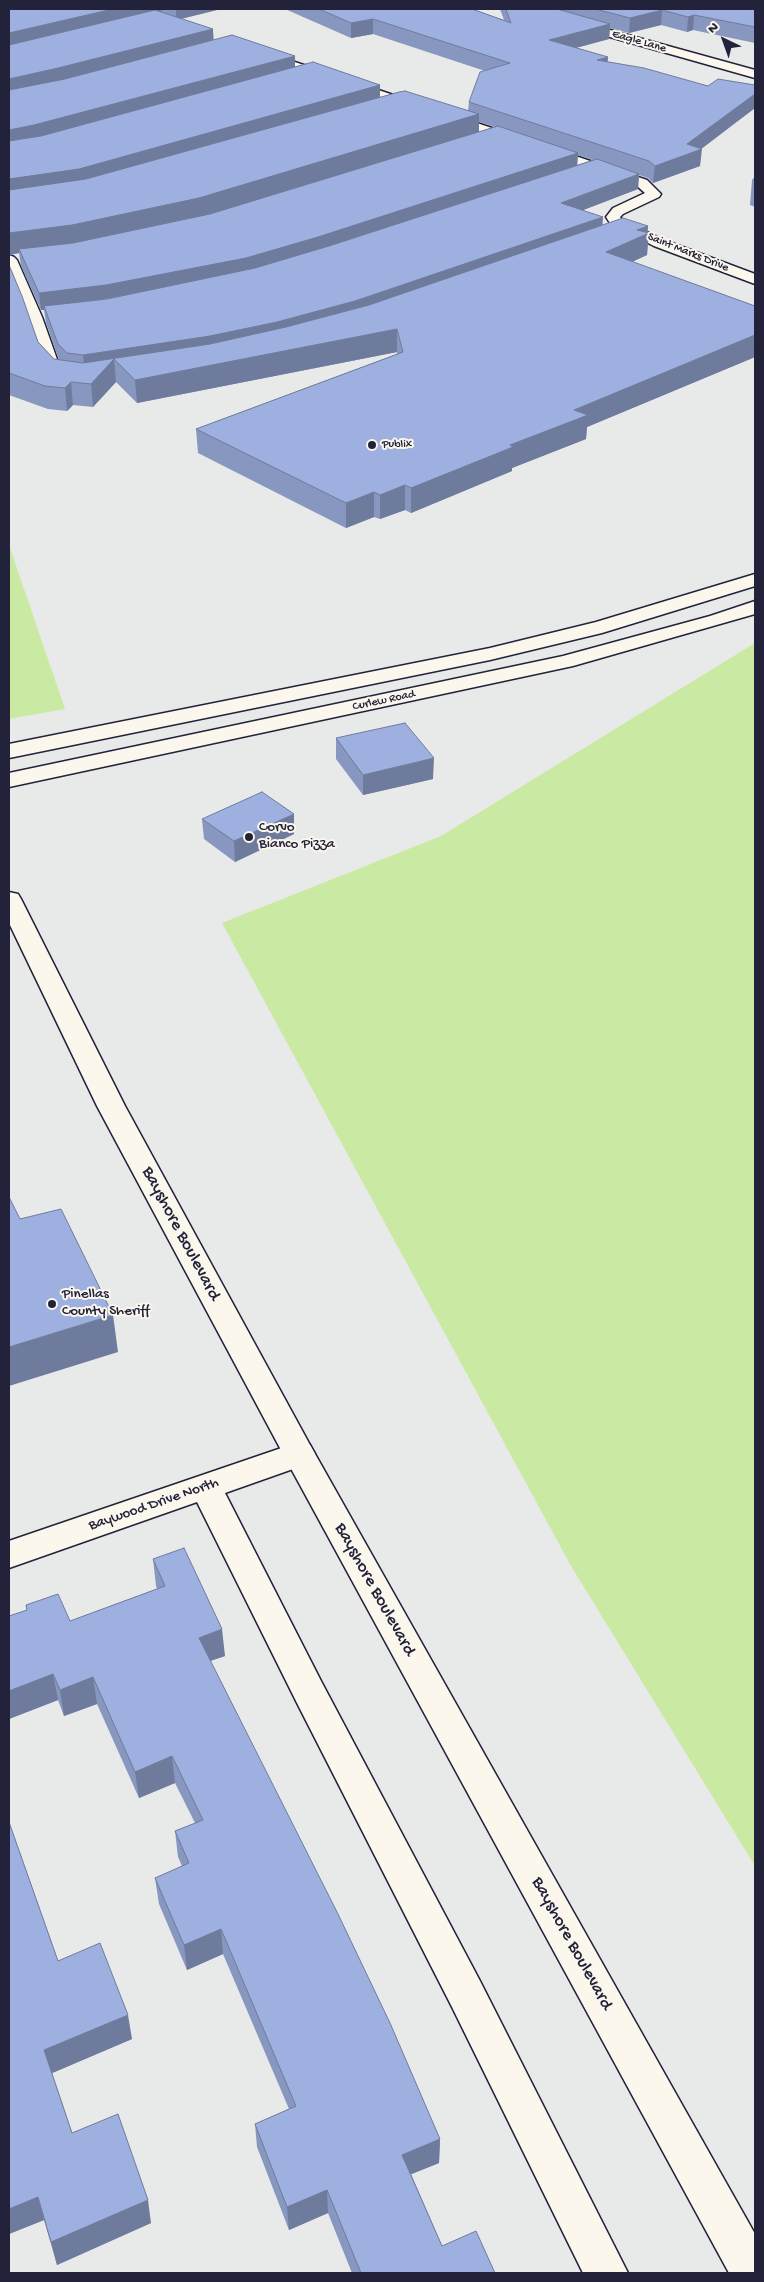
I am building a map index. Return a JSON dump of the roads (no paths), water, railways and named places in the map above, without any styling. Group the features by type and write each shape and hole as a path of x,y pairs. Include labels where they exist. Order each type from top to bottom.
{"street":[{"name":"Eagle Lane","path":"522,9 691,58 755,74"},
{"path":"245,50 642,183 654,194 618,211 613,217 616,223 631,229"},
{"path":"299,79 318,74"},
{"path":"386,109 405,103"},
{"path":"478,140 497,135"},
{"path":"576,174 595,168"},
{"path":"604,239 631,229"},
{"name":"Saint Marks Drive","path":"631,229 672,237 755,266"},
{"name":"Saint Marks Drive","path":"631,229 659,244 755,279"},
{"path":"27,258 9,260 34,317 50,364 63,376 85,379"},
{"path":"34,317 52,315"},
{"name":"Curlew Road","path":"9,751 481,656 602,627 755,580"},
{"name":"Curlew Road","path":"9,780 510,674 658,637 755,607"},
{"path":"9,769 56,754 498,664 602,627"},
{"name":"Bayshore Boulevard","path":"9,899 111,1106 299,1454 754,2273"},
{"name":"Baywood Drive North","path":"9,1554 299,1454"},
{"path":"206,1487 309,1692 466,1994 606,2273"}],"place":[{"name":"Publix","path":"372,445"},
{"name":"Corvo Bianco Pizza","path":"249,837"},
{"name":"Pinellas County Sheriff","path":"52,1304"}]}
